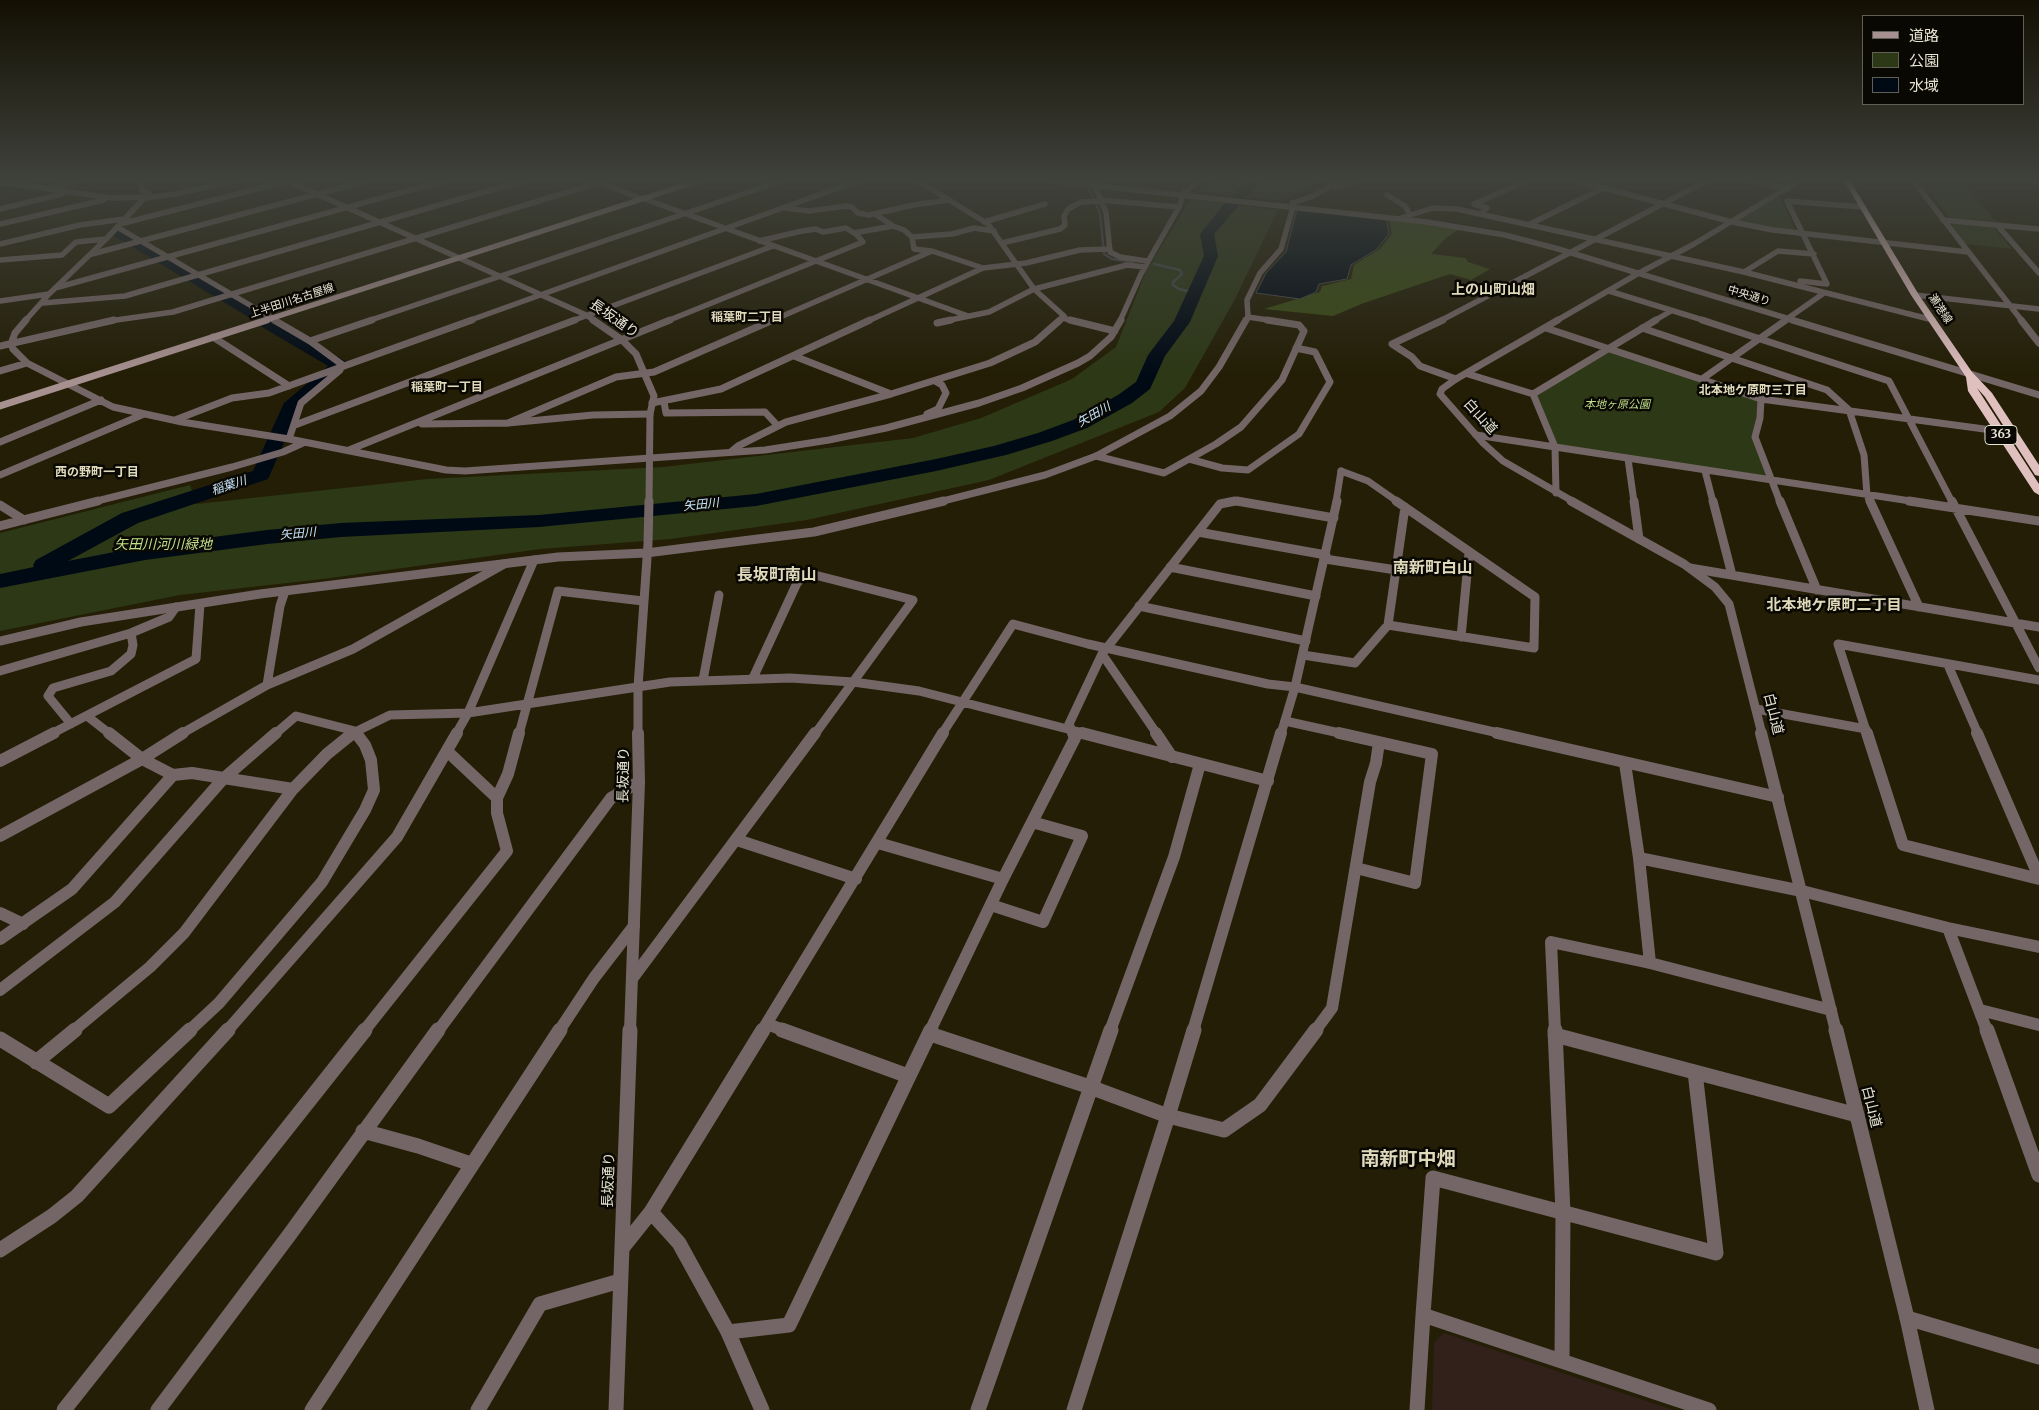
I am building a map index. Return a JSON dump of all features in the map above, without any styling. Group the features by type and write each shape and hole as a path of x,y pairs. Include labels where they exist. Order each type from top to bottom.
{"highway":[{"name":"瀬港線","path":"1886,245 1915,295 1969,374 1989,395 2039,473"},
{"name":"瀬港線","path":"1969,374 1973,391 2039,492"}],"main road":[{"name":"上半田川名古屋線","path":"0,406 66,382 492,245"},
{"name":"上半田川名古屋線","path":"0,401 213,337 270,316"}],"street":[{"path":"0,260 62,254 73,245"},
{"path":"99,245 49,294 43,304 16,333 13,349 26,363 113,407 446,470 465,471 765,450 829,440 917,421 979,403 1060,372 1090,356 1111,338 1158,245"},
{"path":"89,254 129,245"},
{"path":"145,245 270,316 310,341 342,367"},
{"path":"55,288 212,245"},
{"path":"43,304 125,296 302,245"},
{"path":"0,346 123,318 173,312 391,245"},
{"name":"長坂通り","path":"430,245 586,315 622,340 636,354 654,396 650,414 647,549 638,687 640,782 616,1410"},
{"path":"310,341 593,245"},
{"path":"175,420 232,398 269,393 290,386 681,245"},
{"path":"770,245 968,316"},
{"path":"348,450 856,245"},
{"path":"912,245 914,249 932,251 983,268"},
{"path":"732,451 777,426 891,394 990,363 1017,351 1045,335 1064,316 1034,289 1003,245"},
{"path":"1108,245 1108,250"},
{"path":"0,641 81,622 284,591 558,557 814,532 996,489 1045,475 1096,456 1170,416 1202,391 1219,367 1248,317 1246,300 1260,273 1282,245"},
{"name":"中央通り","path":"1541,245 1571,252 2039,395"},
{"path":"1456,379 1420,366 1412,357 1392,344 1450,317 1584,245"},
{"path":"1627,245 1744,272 1933,320"},
{"name":"白山道","path":"1690,245 1468,374 1456,379 1442,389 1440,394 1476,436 1511,467 1690,568 1714,587 1729,604 1907,1318 1927,1410"},
{"path":"1766,278 1827,284 1809,245"},
{"path":"1902,245 1968,252"},
{"path":"1962,245 2039,342"},
{"path":"2014,245 2039,273"},
{"path":"295,425 773,246"},
{"path":"652,403 721,389 983,268 1018,264 1080,250 1098,249 1108,250 1114,256 1147,264"},
{"path":"1744,272 1778,250 1814,254"},
{"path":"508,422 616,377 645,374 932,251"},
{"path":"938,323 989,312 1034,289 1127,265 1147,264"},
{"path":"1609,291 1884,378 1889,382 1910,418 2039,668"},
{"path":"1702,379 1733,359 1824,292"},
{"path":"0,301 49,294"},
{"path":"1915,295 2039,309"},
{"path":"1468,374 1533,394 1671,311"},
{"path":"1096,456 1164,473 1189,460 1241,427 1282,380 1304,331 1299,325 1248,317"},
{"path":"1062,318 1115,331"},
{"path":"1546,328 1761,399 1999,431"},
{"path":"1642,328 1827,390 1849,410 1864,455 1867,495 1919,607"},
{"path":"213,337 290,386"},
{"path":"1189,460 1222,468 1248,470 1299,434 1330,382 1315,352 1296,348"},
{"path":"794,356 891,394"},
{"path":"0,371 26,363"},
{"path":"287,439 295,425 301,404 342,367"},
{"path":"917,421 941,405 946,393 935,380"},
{"path":"1533,394 1555,447 1556,493"},
{"path":"1761,399 1760,418 1755,437 1771,480 1818,590"},
{"path":"0,442 101,400"},
{"path":"664,402 666,413 765,412 777,426"},
{"path":"0,475 144,414"},
{"path":"416,424 508,422 650,414"},
{"path":"1476,436 2039,521"},
{"path":"0,526 261,459 303,443"},
{"path":"1628,459 1639,539"},
{"path":"1074,1410 1168,1116 1296,687 1334,518 1341,471 1368,481 1469,553 1535,597 1534,648 1388,625"},
{"path":"1704,471 1732,575"},
{"path":"728,1332 789,1325 930,1034 990,905 1075,738 1069,724 1104,651 1220,504 1236,501 1334,518"},
{"path":"0,505 24,520"},
{"path":"1303,655 1355,663 1388,625 1405,507"},
{"path":"1198,532 1396,570"},
{"path":"1461,637 1469,553"},
{"path":"0,1250 52,1216 77,1196 185,1079 397,838 468,713 534,560"},
{"path":"0,836 142,759 212,715 267,685 353,649 505,563"},
{"path":"1170,567 1316,596"},
{"path":"1690,568 2039,627"},
{"path":"632,979 737,840 913,600 807,573 797,583 754,678"},
{"path":"267,685 284,591"},
{"path":"64,1410 507,851 497,813 496,798 508,774 558,591 643,601"},
{"path":"703,680 719,595"},
{"path":"0,762 196,659 200,604"},
{"path":"1140,606 1306,641"},
{"path":"0,671 131,633 169,617 176,608"},
{"path":"622,1248 650,1212 856,879 961,702 1013,624 1104,651 1268,684 1296,687 1778,797"},
{"path":"71,724 48,696 53,688 111,671 131,654 133,644 131,633"},
{"path":"2039,680 1838,644 1903,845 2039,878"},
{"path":"1104,651 1172,757"},
{"path":"1948,665 2039,878"},
{"path":"36,1062 150,967 184,933 293,789 327,754 355,731 390,715 468,713 670,682 790,678 853,682 919,691 1268,781"},
{"path":"1756,709 1866,729"},
{"path":"87,716 142,759 173,775 192,773 293,789"},
{"path":"0,990 115,902 223,779 296,716 355,731 365,744 371,760 374,790 366,810 322,882 219,1003 109,1106 0,1039"},
{"path":"1285,721 1432,754 1415,883 1356,868"},
{"path":"930,1034 1090,1087 1168,1116 1224,1130 1260,1105 1332,1008 1370,782 1376,763 1379,742"},
{"path":"447,751 496,798"},
{"path":"1625,762 1639,858 1650,963"},
{"path":"978,1410 1090,1087 1174,856 1200,764"},
{"path":"0,939 72,890 173,775"},
{"path":"158,1410 611,798 640,782"},
{"path":"990,905 1043,922 1082,836 1032,822"},
{"path":"737,840 856,879"},
{"path":"878,842 1003,879"},
{"path":"1639,858 1802,891 1948,928 2039,947"},
{"path":"0,913 23,924"},
{"path":"312,1410 594,978 634,926"},
{"path":"1948,928 1980,1010 2039,1175"},
{"path":"1562,1360 1563,1213 1551,942 1650,963 1831,1010"},
{"path":"1980,1010 2039,1025"},
{"path":"767,1024 908,1076"},
{"path":"1555,1035 1857,1115"},
{"path":"1417,1410 1433,1178 1716,1253 1695,1072"},
{"path":"363,1131 471,1164"},
{"path":"650,1212 679,1243 728,1332 762,1410"},
{"path":"478,1410 540,1304 620,1281"},
{"path":"1423,1315 1709,1410"},
{"path":"1907,1318 2039,1357"}],"shaded area":[{"path":"1444,1333 1673,1410 1432,1410 1434,1342"}],"green space":[{"name":"矢田川河川緑地","path":"1162,245 1261,245 1235,299 1185,388 1159,412 989,480 807,520 671,539 541,549 323,579 180,595 0,631 0,533 190,485 196,504 427,479 663,467 913,438 981,418 1072,379 1116,347 1146,271"},
{"path":"1383,245 1440,245 1431,254 1466,258 1468,262 1490,269 1471,280 1450,274 1364,303 1333,316 1264,309 1320,292 1322,286 1351,279 1354,265 1380,249"},
{"path":"1973,245 2009,245 2012,249"},
{"name":"本地ヶ原公園","path":"1608,348 1761,399 1755,437 1771,480 1555,447 1533,394"}],"water":[{"path":"1288,245 1380,245 1376,250 1351,265 1347,279 1319,284 1316,292 1300,299 1256,293 1266,273 1286,252"}],"waterway":[{"name":"稲葉川","path":"139,245 256,315"},
{"path":"1103,245 1104,254 1112,259 1133,262"},
{"name":"矢田川","path":"0,581 145,553 267,537 341,530 539,521 756,500 999,451 1080,424 1125,399 1144,385 1157,355 1182,322 1211,256 1209,245"},
{"path":"1154,264 1180,270 1182,274 1173,282 1173,285 1179,289 1195,293"},
{"name":"稲葉川","path":"44,565 130,518 261,475 291,407 339,365 268,323"}],"district":[{"name":"上の山町山畑","path":"1493,290"},
{"name":"稲葉町二丁目","path":"747,318"},
{"name":"稲葉町一丁目","path":"447,388"},
{"name":"北本地ケ原町三丁目","path":"1753,391"},
{"name":"西の野町一丁目","path":"97,473"},
{"name":"南新町白山","path":"1433,568"},
{"name":"長坂町南山","path":"777,575"},
{"name":"北本地ケ原町二丁目","path":"1834,606"},
{"name":"南新町中畑","path":"1408,1160"}]}
